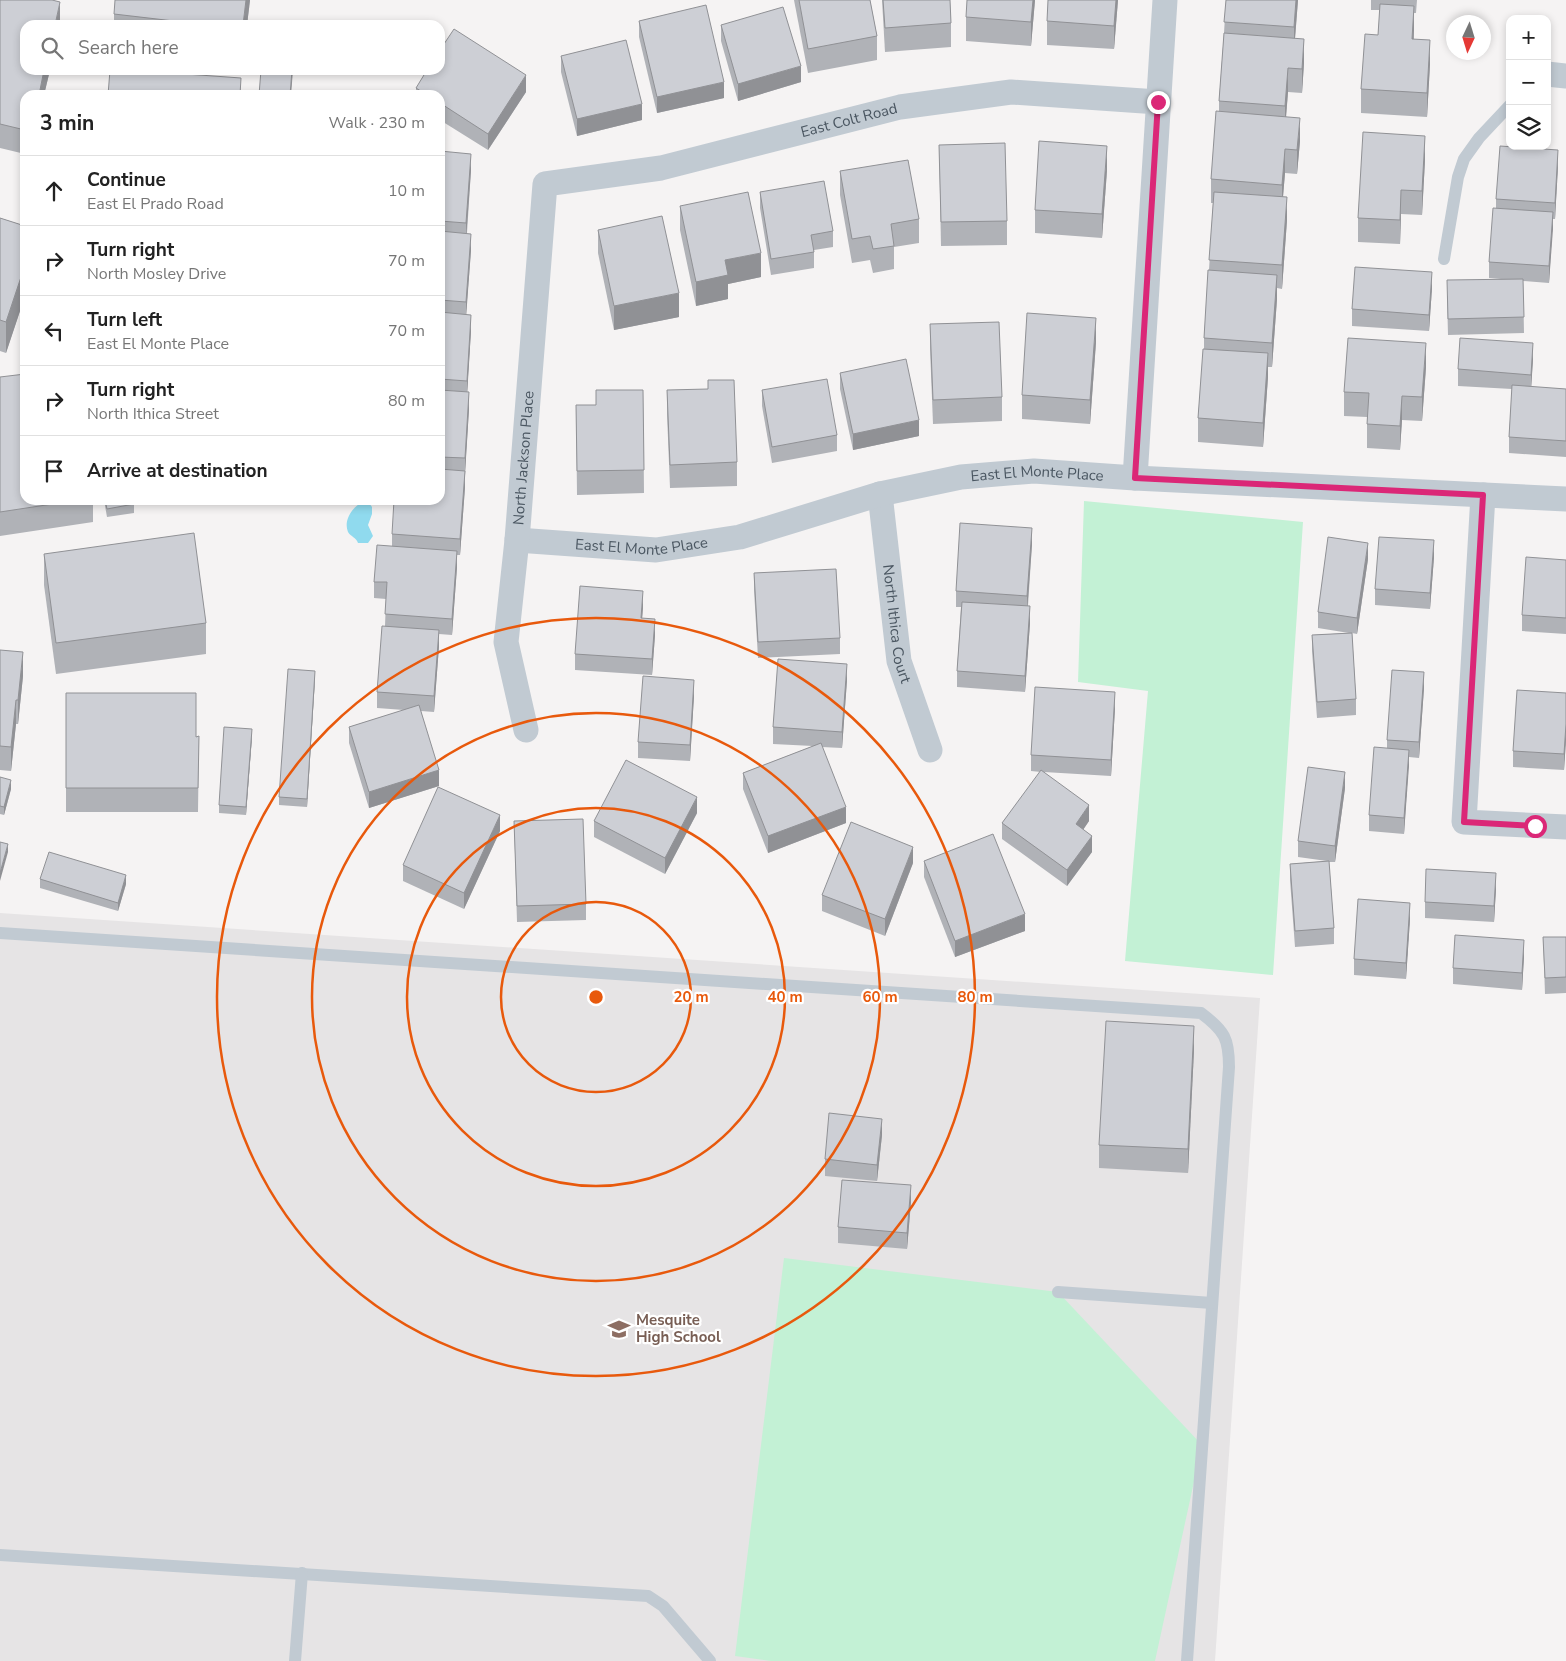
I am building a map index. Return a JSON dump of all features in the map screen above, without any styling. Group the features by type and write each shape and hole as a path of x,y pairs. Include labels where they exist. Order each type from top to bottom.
{"street":[{"path":"1135,478 1165,0"},
{"path":"1551,74 1566,76"},
{"name":"East Colt Road","path":"545,184 661,168 900,107 992,94 1010,92 1158,102"},
{"name":"North Jackson Place","path":"526,730 506,642 517,540 545,184"},
{"name":"East El Monte Place","path":"517,540 656,550 740,537 880,494 961,477 1034,471 1135,478 1566,499"},
{"name":"North Ithica Court","path":"880,494 899,661 930,750"},
{"path":"1483,495 1464,822 1566,827"}],"lane":[{"path":"1444,259 1458,177 1464,159 1479,138 1506,110"},
{"path":"0,933 1202,1014 1212,1021 1229,1045 1187,1661"},
{"path":"1058,1292 1212,1303"},
{"path":"0,1555 648,1596 663,1606 710,1661"},
{"path":"295,1661 302,1573"}],"shaded area":[{"name":"Mesquite High School","path":"0,913 1260,998 1215,1661 0,1661"}],"green space":[{"path":"1084,501 1303,522 1273,975 1125,961 1148,691 1078,682"},
{"path":"784,1258 1058,1292 1202,1445 1155,1661 771,1661 735,1656"}],"water":[{"path":"358,505 370,505 372,507 372,514 368,525 373,536 368,543 358,543 348,532 348,519"}],"building":[{"path":"0,0 52,0 60,2 56,20 20,20 20,75 43,75 40,90 20,90 20,129 0,124"},
{"path":"115,0 246,0 244,20 165,20 114,14"},
{"path":"799,0 870,0 877,36 808,49"},
{"path":"883,0 950,0 951,23 885,28"},
{"path":"967,0 1033,0 1031,22 966,17"},
{"path":"1048,0 1116,0 1114,26 1047,21"},
{"path":"1226,0 1296,0 1294,27 1224,22"},
{"path":"1380,4 1414,6 1412,39 1430,40 1427,93 1361,89 1365,34 1378,35"},
{"path":"706,5 724,82 657,97 639,21"},
{"path":"783,7 801,66 738,84 721,25"},
{"path":"454,29 526,75 488,134 445,106 445,90 419,90 416,88 424,75 445,75 445,42"},
{"path":"1224,33 1304,39 1302,69 1288,68 1285,106 1219,101"},
{"path":"626,40 642,104 577,119 561,56"},
{"path":"110,75 199,75 241,78 240,90 108,90"},
{"path":"261,75 292,75 290,90 259,90"},
{"path":"1216,111 1300,118 1297,150 1285,149 1282,185 1211,179"},
{"path":"1363,132 1425,136 1422,191 1401,190 1400,220 1358,218"},
{"path":"1039,141 1107,146 1102,214 1035,210"},
{"path":"1005,143 1007,221 941,222 939,145"},
{"path":"1500,146 1506,146 1506,150 1558,150 1555,203 1496,199"},
{"path":"445,151 471,154 466,223 445,221"},
{"path":"908,160 919,219 891,224 894,246 873,249 870,236 852,239 840,171"},
{"path":"824,181 833,231 811,235 814,252 771,259 760,192"},
{"path":"748,192 761,253 725,260 728,275 696,282 680,206"},
{"path":"1214,192 1287,197 1282,265 1209,260"},
{"path":"1493,208 1553,212 1549,266 1489,262"},
{"path":"662,216 679,293 614,306 598,230"},
{"path":"0,218 20,224 20,280 6,322 0,320"},
{"path":"445,231 471,234 466,302 445,300"},
{"path":"1355,267 1432,272 1429,315 1352,309"},
{"path":"1208,270 1277,275 1272,343 1204,338"},
{"path":"1523,279 1524,317 1448,319 1447,280"},
{"path":"445,312 471,315 467,381 445,379"},
{"path":"1027,313 1096,318 1090,400 1022,395"},
{"path":"999,322 1002,397 933,400 930,324"},
{"path":"1348,338 1426,343 1422,397 1402,396 1400,426 1367,424 1369,393 1344,392"},
{"path":"1460,338 1533,343 1531,375 1458,369"},
{"path":"1203,349 1268,353 1263,423 1198,418"},
{"path":"906,359 919,420 853,434 840,373"},
{"path":"20,375 20,505 46,505 0,512 0,377"},
{"path":"827,379 837,435 772,447 762,390"},
{"path":"708,380 734,380 737,462 670,465 667,390 708,389"},
{"path":"1512,385 1566,389 1566,441 1509,437"},
{"path":"445,390 469,392 465,458 445,457"},
{"path":"596,390 643,390 644,470 577,471 576,405 596,405"},
{"path":"445,469 465,471 460,539 392,534 394,505 445,505"},
{"path":"106,505 129,505 107,509"},
{"path":"960,523 1032,528 1027,596 956,591"},
{"path":"194,533 206,623 56,643 44,554"},
{"path":"1328,537 1368,543 1357,618 1318,612"},
{"path":"1379,537 1434,540 1430,593 1375,589"},
{"path":"377,545 457,551 452,619 385,614 387,582 374,582"},
{"path":"1526,557 1566,560 1566,618 1522,615"},
{"path":"836,569 840,638 758,642 754,573"},
{"path":"580,586 643,591 641,618 655,619 652,659 575,654"},
{"path":"962,602 1030,606 1025,676 957,671"},
{"path":"382,626 439,630 434,696 377,692"},
{"path":"1352,633 1356,699 1317,702 1312,635"},
{"path":"0,650 23,652 11,747 0,746"},
{"path":"778,659 847,664 842,732 773,727"},
{"path":"288,669 315,671 307,799 279,797"},
{"path":"1392,670 1424,672 1419,742 1387,740"},
{"path":"643,676 694,680 690,745 638,742"},
{"path":"1035,687 1115,692 1111,760 1031,755"},
{"path":"1517,690 1566,693 1564,754 1513,751"},
{"path":"66,693 196,693 196,737 199,736 198,788 66,788"},
{"path":"419,705 439,770 369,792 349,727"},
{"path":"224,727 252,729 246,807 219,805"},
{"path":"821,743 846,807 768,836 743,773"},
{"path":"1374,747 1409,750 1404,818 1369,815"},
{"path":"626,760 697,797 665,858 594,821"},
{"path":"1308,767 1345,772 1335,846 1298,841"},
{"path":"1041,770 1089,805 1076,824 1092,836 1067,870 1002,823"},
{"path":"0,777 11,780 4,807 0,806"},
{"path":"438,787 500,815 464,893 403,865"},
{"path":"583,819 586,904 517,906 514,821"},
{"path":"851,822 913,847 885,919 822,895"},
{"path":"993,834 1025,914 955,941 924,861"},
{"path":"0,842 8,844 0,873"},
{"path":"49,852 126,875 118,903 40,879"},
{"path":"1329,861 1334,928 1295,931 1290,864"},
{"path":"1426,869 1496,873 1494,906 1425,902"},
{"path":"1358,899 1410,903 1406,963 1354,959"},
{"path":"1455,935 1524,940 1522,973 1453,968"},
{"path":"1543,937 1566,937 1566,977 1545,978"},
{"path":"1106,1021 1194,1026 1188,1149 1099,1145"},
{"path":"829,1113 882,1119 877,1165 825,1159"},
{"path":"842,1180 911,1185 907,1233 838,1227"}],"place":[{"name":"Mesquite High School","path":"619,1329"}],"route":[{"path":"1158,102 1135,478 1483,495 1464,822 1535,826"}]}
